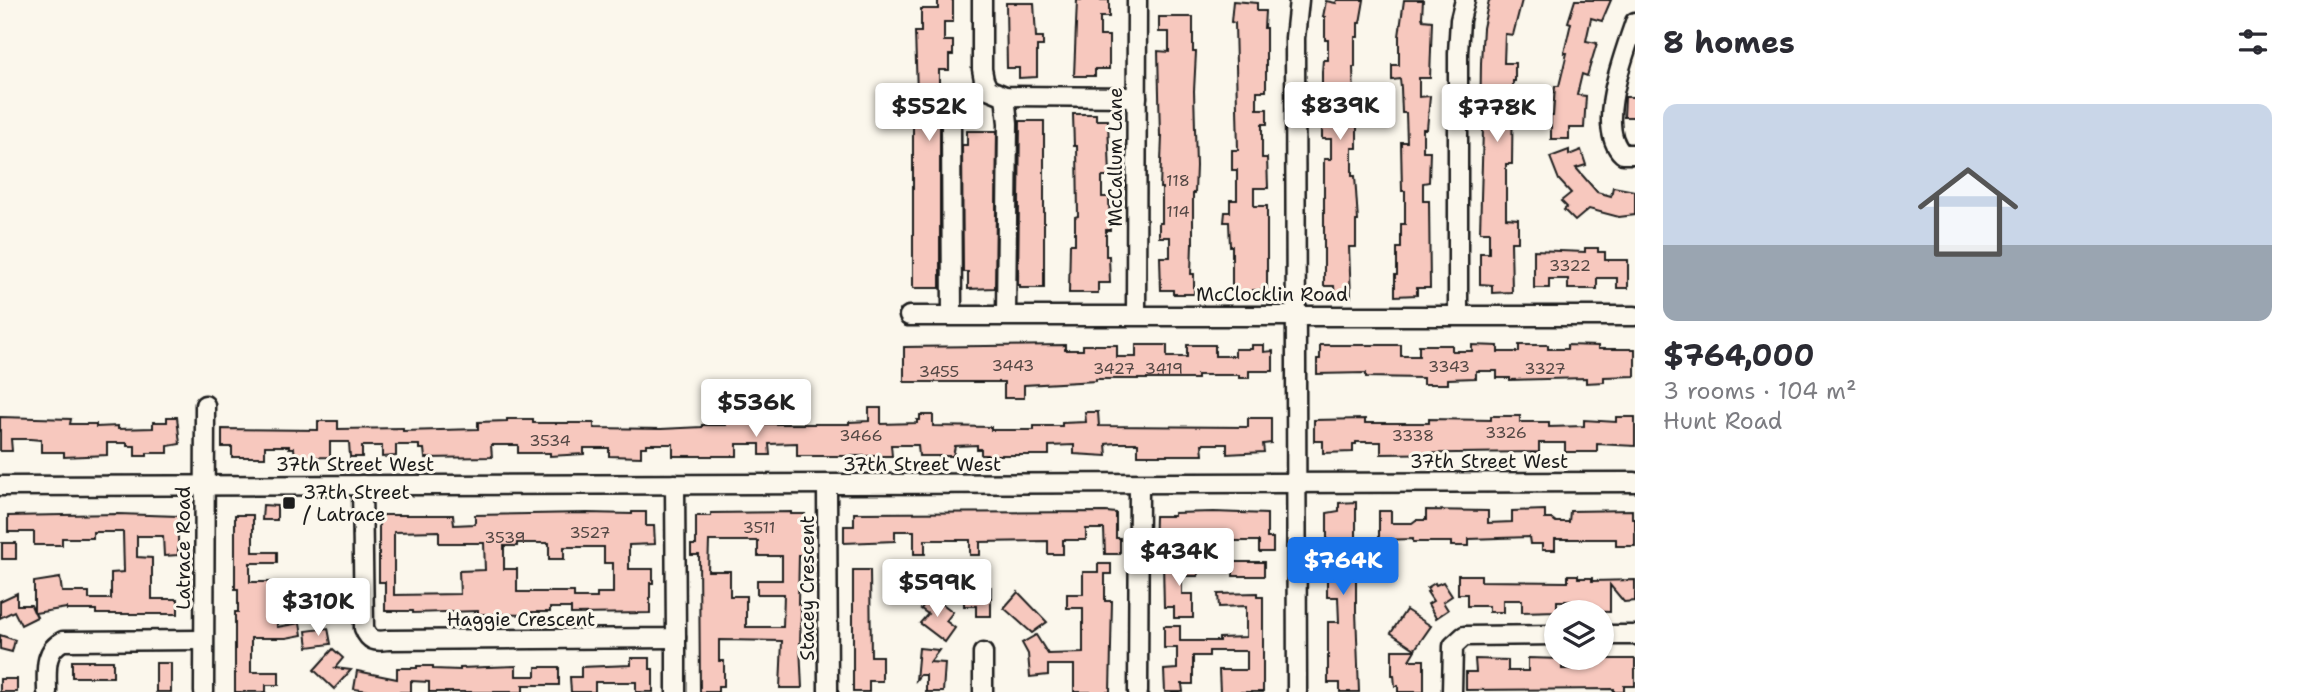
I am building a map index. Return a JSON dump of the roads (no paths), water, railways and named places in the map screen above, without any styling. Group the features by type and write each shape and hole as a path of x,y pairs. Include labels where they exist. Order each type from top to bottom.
{"street":[{"path":"982,0 984,80 988,89 1005,96 1137,97"},
{"name":"McCallum Lane","path":"1136,315 1137,0"},
{"path":"1297,692 1295,38 1299,0"},
{"path":"1458,315 1458,53 1460,20 1465,0"},
{"path":"1635,22 1615,85 1612,130 1617,148 1623,154 1635,154"},
{"path":"1005,96 1008,123 1006,315"},
{"path":"951,123 952,315"},
{"name":"McClocklin Road","path":"909,316 1635,316"},
{"name":"Latrace Road","path":"204,692 205,405"},
{"name":"37th Street West","path":"0,486 1635,482"},
{"path":"675,484 676,692"},
{"path":"1138,692 1139,484"},
{"name":"Haggie Crescent","path":"362,485 364,628 368,638 376,642 676,638"},
{"name":"Stacey Crescent","path":"827,485 828,692"},
{"path":"1452,692 1453,646 1464,636 1544,635"},
{"path":"1614,635 1635,635"},
{"path":"47,692 49,655 54,646 63,641 203,640"},
{"path":"983,653 983,692"}],"place":[{"name":"37th Street / Latrace","path":"289,503"}]}
